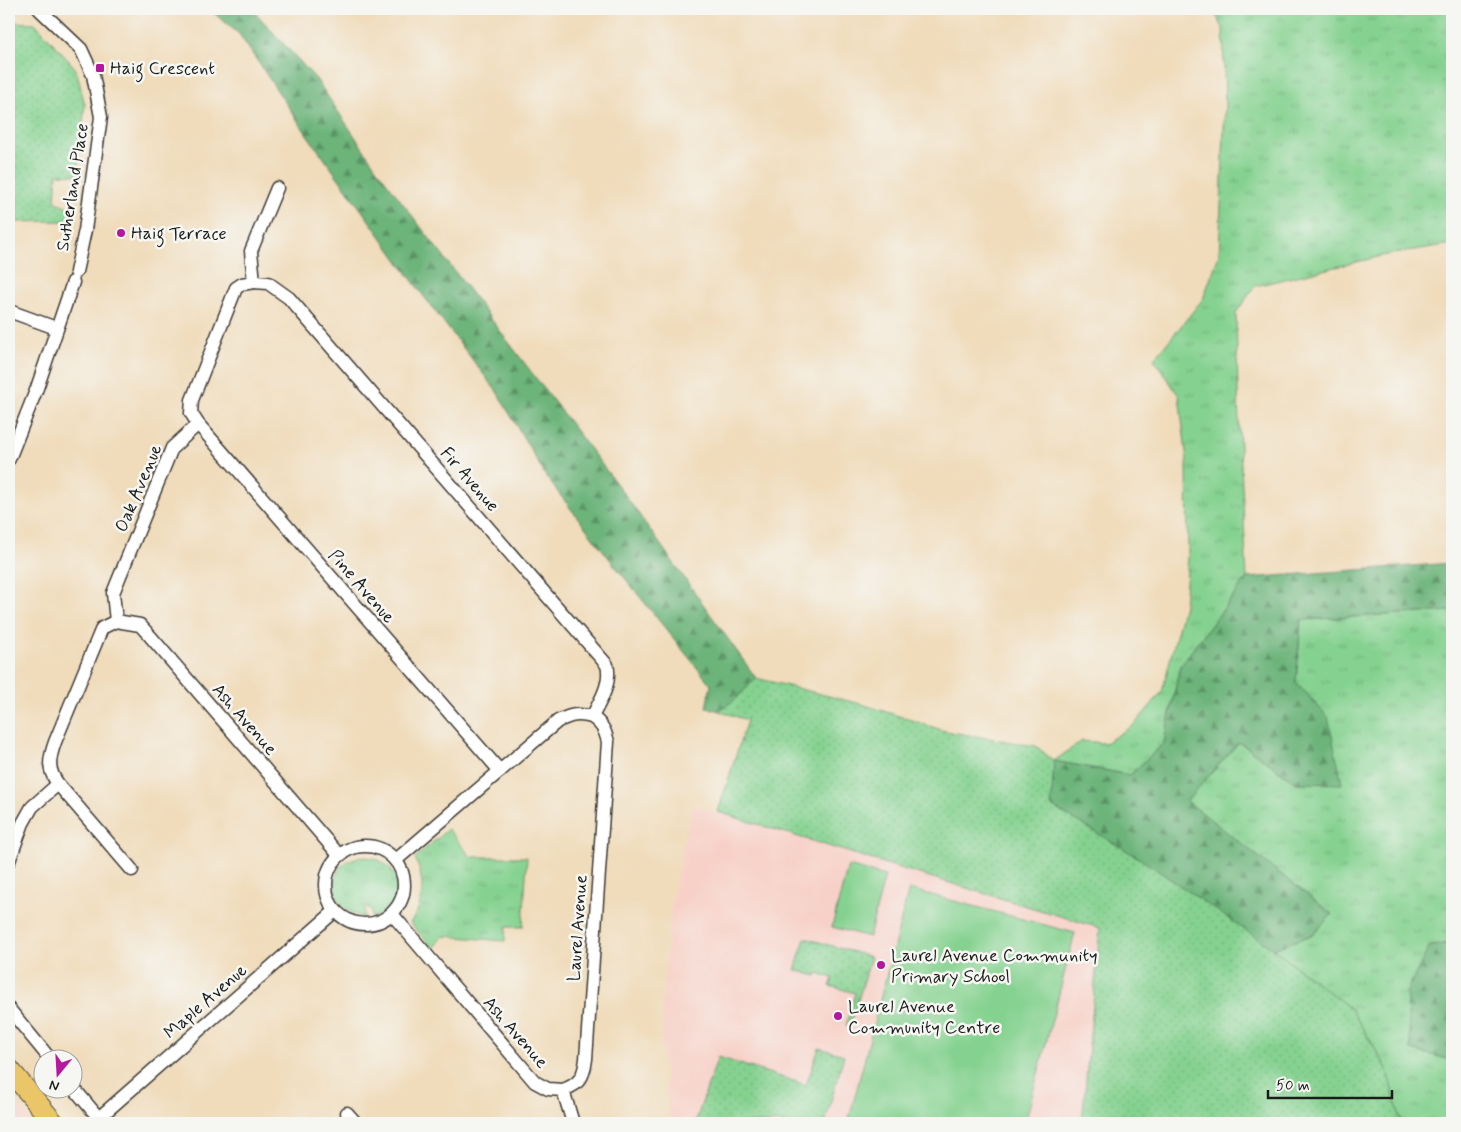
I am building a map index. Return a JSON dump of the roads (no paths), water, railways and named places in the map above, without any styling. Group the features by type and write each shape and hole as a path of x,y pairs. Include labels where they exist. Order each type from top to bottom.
{"main road":[{"path":"9,1069 54,1123"}],"street":[{"name":"Sutherland Place","path":"9,459 37,388 74,277 85,230 101,117 93,75 81,49 39,9"},
{"path":"198,424 191,413 192,400 236,288 242,284 254,282 250,251 277,188"},
{"name":"Fir Avenue","path":"254,282 268,283 289,298 607,666 609,674 596,720"},
{"path":"9,311 56,328"},
{"name":"Oak Avenue","path":"116,621 113,593 172,448 198,424"},
{"name":"Pine Avenue","path":"198,424 500,771"},
{"path":"116,621 102,628 55,742 50,759 52,775 58,784 132,870"},
{"name":"Ash Avenue","path":"116,621 140,625 339,855"},
{"path":"396,860 558,721 581,713 596,720"},
{"name":"Laurel Avenue","path":"563,1090 574,1086 579,1080 584,1073 586,1059 608,742 606,732 596,720"},
{"path":"9,861 23,823 32,807 58,784"},
{"path":"368,846 384,850 396,860 403,873 404,890 400,904 392,914 377,923 364,925 349,922 335,911 328,899 325,888 326,875 331,864 339,855 350,848 368,846"},
{"name":"Maple Avenue","path":"82,1100 98,1122 335,911"},
{"name":"Ash Avenue","path":"392,914 535,1082 548,1089 563,1090"},
{"path":"9,1009 43,1050"},
{"path":"563,1090 574,1123"},
{"path":"347,1113 356,1123"}],"place":[{"name":"Haig Crescent","path":"100,68"},
{"name":"Haig Terrace","path":"121,233"},
{"name":"Laurel Avenue Community Primary School","path":"881,965"},
{"name":"Laurel Avenue Community Centre","path":"838,1016"}]}
